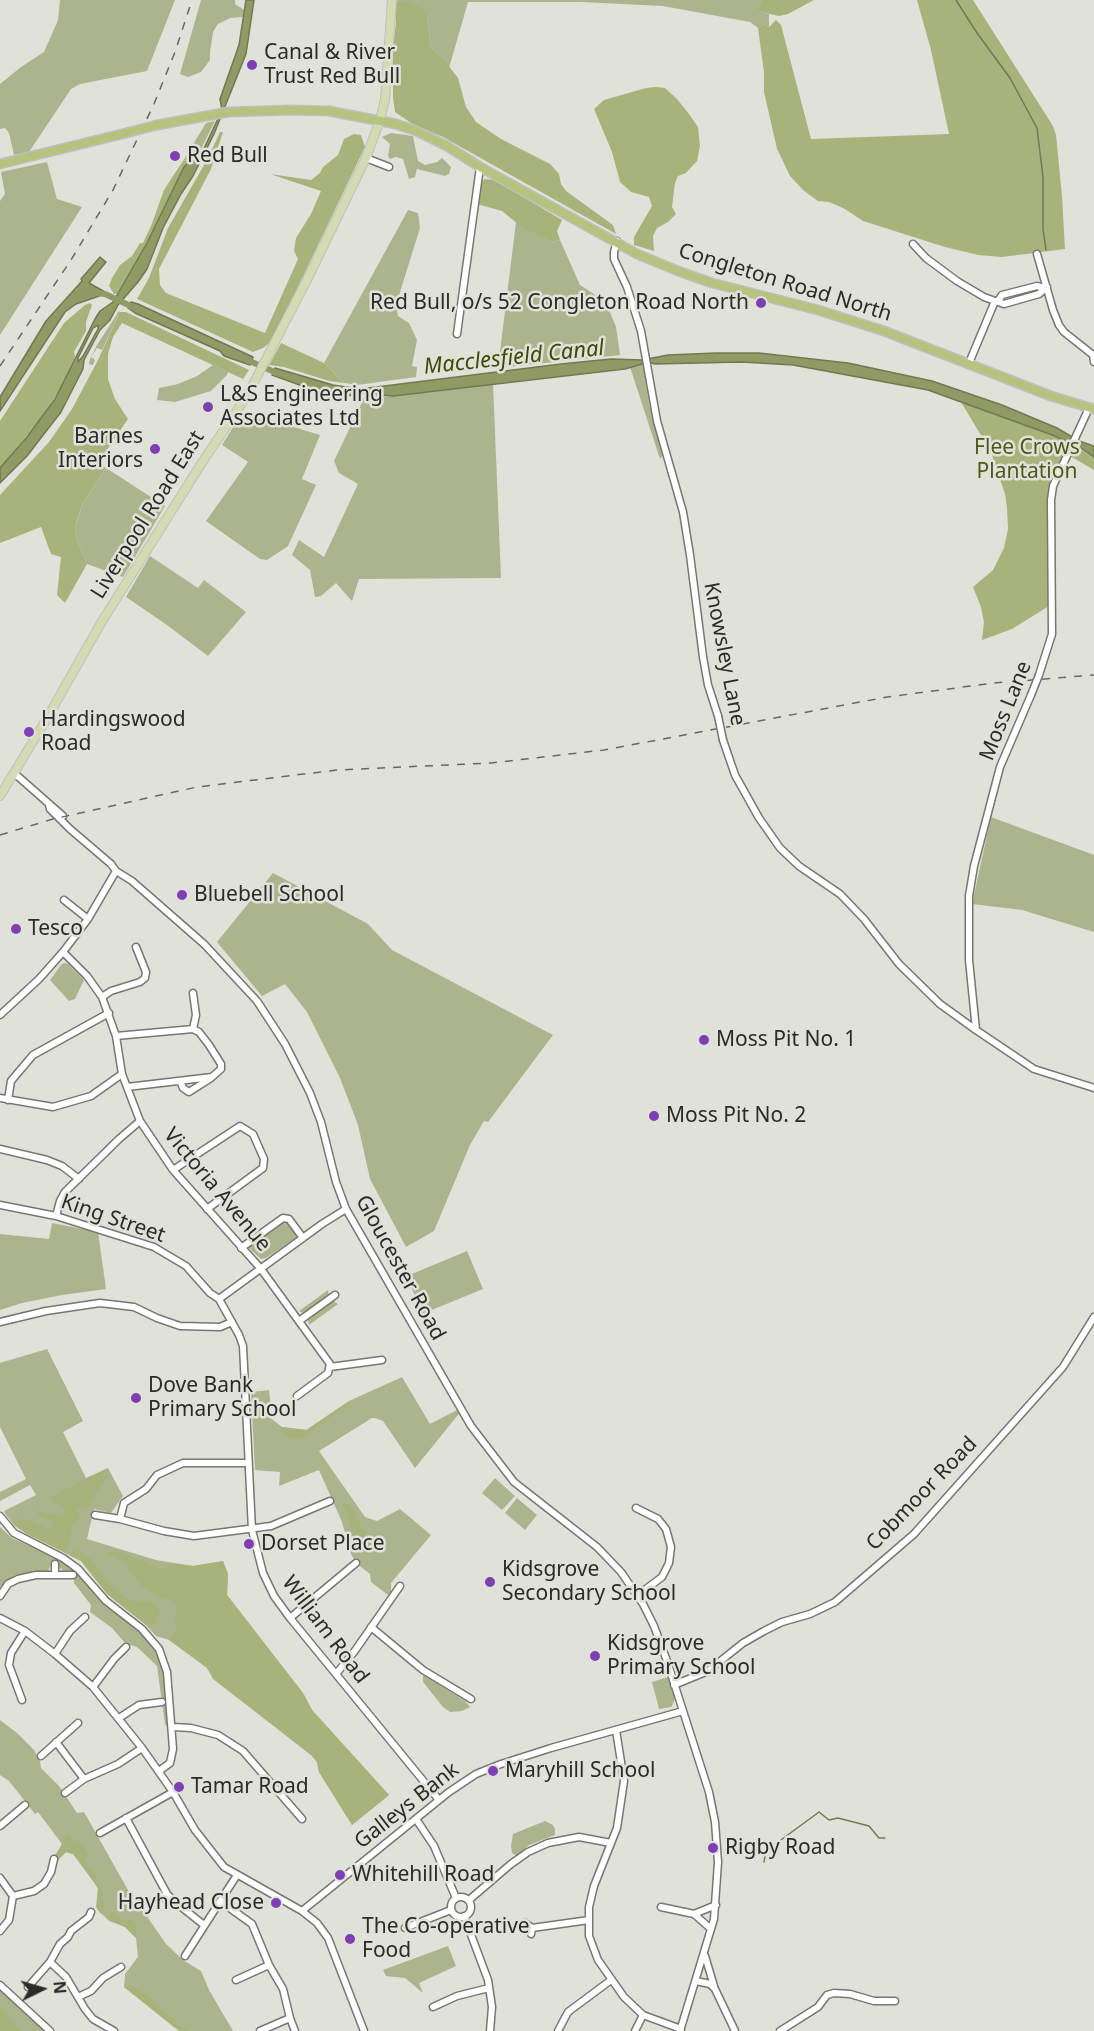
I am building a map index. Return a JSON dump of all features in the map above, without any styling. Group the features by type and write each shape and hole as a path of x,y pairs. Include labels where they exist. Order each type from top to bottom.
{"highway":[{"name":"Congleton Road North","path":"0,164 157,125 228,112 329,111 380,120 414,130 447,146 480,167 637,254 712,283 838,316 903,337 1051,396 1091,409"}],"main road":[{"name":"Liverpool Road East","path":"0,796 101,623 248,394 307,280 366,158 380,120 385,100 392,0"}],"street":[{"path":"366,158 389,167"},
{"path":"457,334 480,167"},
{"name":"Knowsley Lane","path":"617,241 614,259 627,287 641,331 657,421 682,512 708,685 735,775 759,818 780,848 799,866 840,894 864,919 899,964 940,1004 1034,1069 1094,1088"},
{"path":"913,244 926,258 957,281 984,297 1004,304 1039,294 1045,287"},
{"path":"1037,254 1045,287 1064,332 1094,357"},
{"path":"969,363 997,301"},
{"name":"Moss Lane","path":"976,1030 969,960 969,896 974,866 1000,767 1039,675 1052,634 1051,500 1053,486 1070,447 1091,409"},
{"name":"Gloucester Road","path":"14,773 49,805 50,809 70,829 116,871 132,881 204,944 245,986 269,1018 290,1052 310,1093 321,1122 336,1182 346,1209 462,1410 489,1451 514,1482 603,1553 638,1595 661,1643 709,1792 715,1822 718,1862 716,1905 681,2030"},
{"path":"0,1015 39,979 63,952 88,918 116,871"},
{"path":"64,900 88,918"},
{"path":"102,997 145,978 146,972 136,947"},
{"name":"Victoria Avenue","path":"63,952 87,976 102,997 116,1036 122,1074 140,1121 173,1170 261,1269 328,1361 330,1367"},
{"path":"193,993 196,1015 193,1029"},
{"path":"8,1100 11,1081 33,1055 109,1013"},
{"path":"116,1036 193,1029 199,1032 221,1064 220,1069 189,1092 183,1088 180,1081"},
{"path":"0,1098 53,1107 91,1096 122,1074"},
{"path":"127,1087 212,1077"},
{"path":"56,1216 65,1192 140,1121"},
{"path":"173,1170 240,1126 253,1134 264,1159 263,1168 207,1209"},
{"path":"0,1149 47,1160 62,1166 79,1179"},
{"name":"King Street","path":"0,1205 56,1216 154,1246 186,1266 210,1293 219,1299 243,1346"},
{"path":"219,1299 346,1209"},
{"path":"241,1248 283,1218 289,1219 303,1238"},
{"path":"299,1321 334,1295"},
{"path":"0,1322 46,1311 100,1303 134,1307 180,1326 220,1327 232,1322"},
{"name":"Cobmoor Road","path":"674,1685 708,1671 743,1643 764,1631 835,1602 914,1534 1064,1367 1094,1317"},
{"name":"William Road","path":"243,1346 252,1530 263,1573 274,1596 290,1618 439,1800"},
{"path":"297,1396 328,1373 330,1367 382,1360"},
{"path":"120,1519 124,1503 146,1489 157,1476 183,1463 247,1462"},
{"path":"96,1515 194,1536 271,1526 330,1501"},
{"path":"634,1507 658,1519 666,1529 671,1547 669,1563 662,1577 638,1595"},
{"path":"0,1516 14,1533 70,1561 106,1601 142,1629 159,1649 167,1672 173,1727 173,1757 170,1763 159,1771"},
{"path":"290,1618 356,1563"},
{"path":"55,1564 55,1575"},
{"path":"0,1596 8,1584 18,1579 73,1575"},
{"path":"336,1674 400,1586"},
{"path":"56,1654 74,1623 85,1617"},
{"path":"0,1618 25,1631 56,1654 93,1687 159,1771 209,1850 224,1867 302,1911 317,1923 328,1938 364,2031"},
{"path":"371,1627 423,1670 471,1699"},
{"path":"11,1698 20,1697 9,1665 11,1653 25,1631"},
{"path":"93,1687 124,1652"},
{"path":"119,1718 139,1705 162,1702"},
{"name":"Galleys Bank","path":"302,1911 439,1800 476,1774 501,1764 683,1711"},
{"path":"41,1756 78,1723"},
{"path":"173,1727 191,1728 218,1735 243,1751 302,1819"},
{"path":"616,1730 624,1781 617,1828 594,1886 589,1906 589,1936 593,1948 624,1997 643,2015 681,2030"},
{"path":"56,1742 84,1779"},
{"path":"65,1793 84,1779 118,1764 142,1748"},
{"path":"100,1833 173,1792"},
{"path":"0,1826 25,1806"},
{"path":"126,1818 167,1894 204,1925"},
{"path":"416,1819 434,1846 456,1898"},
{"path":"469,1900 511,1864 528,1852 548,1843 579,1837 611,1843"},
{"path":"13,1896 34,1891 44,1884 53,1863 60,1867"},
{"path":"185,1956 237,1875"},
{"path":"0,1878 13,1896 9,1920 0,1931"},
{"path":"144,1908 167,1894"},
{"path":"462,1897 469,1900 471,1909 464,1916 456,1916 451,1910 452,1901 462,1897"},
{"path":"220,1901 252,1924 269,1965 283,1989 295,2031"},
{"path":"694,1914 716,1905"},
{"path":"661,1907 694,1914 711,1929"},
{"path":"405,1928 451,1910"},
{"path":"28,1987 50,1962 60,1944 71,1931 89,1917 91,1912"},
{"path":"464,1916 481,1957 489,1988 492,2007 490,2031"},
{"path":"525,1923 532,1931 589,1920"},
{"path":"704,1953 715,1989 735,2031"},
{"path":"50,1962 66,1977 84,2009 93,2019 114,2031"},
{"path":"236,1980 269,1965"},
{"path":"78,1997 91,1991 103,1978 119,1969 123,1976"},
{"path":"558,2031 568,2012 612,1980"},
{"path":"696,1981 710,1984 715,1989"},
{"path":"0,1985 50,2031"},
{"path":"433,2007 457,1996 489,1988"},
{"path":"780,2031 818,2007 827,1995 834,1993 850,1994 874,2001 895,2001"},
{"path":"635,2031 643,2015"},
{"path":"260,2031 290,2018"}],"shaded area":[{"path":"60,0 175,0 147,71 80,84 71,89 29,152 14,155 9,133 5,128 0,129 0,84 44,52 58,20"},
{"path":"201,0 235,0 235,4 244,10 243,17 230,18 218,24 213,32 210,60 201,72 188,77 180,74"},
{"path":"246,0 254,0 246,54 214,134 163,228 147,269 118,305 110,320 100,330 61,412 27,456 0,483 0,468 55,399 95,319 100,311 113,302 147,243 184,167 199,159 222,110 220,99 239,45","holes":["98,325 83,356 78,362 93,328"]},
{"path":"395,0 761,0 758,11 769,14 769,27 763,24 758,28 750,22 663,6 581,2 468,2 449,68 442,57 431,47 427,18"},
{"path":"215,121 197,157 183,161 206,123"},
{"path":"391,133 413,136 418,161 425,165 442,158 451,167 449,174 445,176 417,169 415,177 409,179 403,159 396,157 390,159 388,156 390,144 382,137"},
{"path":"47,162 57,199 82,207 0,335 0,201 5,194 1,172"},
{"path":"408,210 418,213 420,228 396,305 398,316 409,323 417,340 412,366 417,367 416,377 357,385 344,383 324,363"},
{"path":"516,222 551,242 560,240 580,285 608,307 616,327 620,355 498,368"},
{"path":"100,257 106,262 89,283 105,294 76,304 65,312 0,411 0,397 46,321"},
{"path":"131,302 253,357 250,365 224,356 220,351 135,313 128,308"},
{"path":"119,311 102,350 97,348 91,357"},
{"path":"716,353 759,353 848,363 932,381 1002,405 1057,428 1079,441 1094,446 1094,457 1078,446 1052,435 928,390 793,365 742,362 655,364 649,362 625,369 393,396 365,393 347,396 332,395 272,375 275,368 333,385 360,389 561,364"},
{"path":"91,357 95,360 93,365 89,364"},
{"path":"643,363 649,403 663,455 660,459 630,367"},
{"path":"213,365 228,372 211,391 175,402 157,400 159,388 178,384 197,376"},
{"path":"493,383 501,578 359,579 352,601 336,583 321,596 315,597 310,570 292,555 299,540 324,557 358,484 339,473 334,461 364,398 368,395 393,395"},
{"path":"238,419 267,419 320,435 302,479 316,485 288,546 267,560 260,559 206,521 248,462 222,445"},
{"path":"106,468 165,506 123,577 87,564 75,535 83,503"},
{"path":"150,556 198,588 204,580 246,612 208,656 126,597"},
{"path":"991,817 1094,855 1094,932 1022,910 972,904"},
{"path":"273,873 368,924 392,950 553,1035 488,1122 484,1121 470,1145 434,1231 406,1247 370,1179 358,1125 340,1078 307,1012 285,984 262,996 217,942"},
{"path":"64,963 68,964 84,980 75,999 69,1001 50,980"},
{"path":"285,1221 297,1237 266,1258 261,1259 249,1248 249,1245"},
{"path":"52,1223 98,1232 106,1289 62,1295 0,1310 0,1234 49,1239"},
{"path":"467,1251 483,1289 422,1314 407,1276"},
{"path":"328,1290 329,1296 306,1312 299,1311"},
{"path":"333,1301 338,1304 309,1325 308,1320"},
{"path":"47,1349 83,1421 63,1432 86,1478 108,1468 123,1496 111,1513 94,1509 87,1539 156,1560 193,1566 223,1561 228,1574 227,1595 303,1693 312,1710 389,1795 352,1825 311,1755 213,1679 207,1668 192,1656 169,1640 156,1636 146,1625 107,1594 81,1561 27,1534 15,1526 6,1515 4,1511 36,1495 30,1485 0,1501 0,1492 26,1479 0,1427 0,1363"},
{"path":"402,1377 430,1424 461,1408 462,1410 415,1468 383,1421 375,1418 319,1451 365,1517 377,1521 400,1509 431,1535 391,1583 391,1592 388,1595 371,1582 370,1574 356,1563 351,1554 342,1522 319,1470 279,1486 280,1472 255,1470 251,1392 269,1390 272,1419 282,1427 306,1430 349,1401"},
{"path":"495,1478 515,1496 502,1510 482,1493"},
{"path":"517,1498 537,1515 525,1530 505,1513"},
{"path":"0,1527 12,1538 65,1562 77,1571 109,1609 134,1626 151,1643 162,1663 171,1727 169,1729 165,1724 157,1666 137,1647 125,1643 112,1628 90,1612 91,1605 74,1583 74,1572 63,1571 58,1566 58,1562 52,1562 48,1571 15,1575 0,1587"},
{"path":"423,1675 465,1701 470,1707 462,1711 450,1712 443,1707 423,1682"},
{"path":"668,1677 675,1698 671,1707 659,1709 652,1682"},
{"path":"0,1720 34,1750 41,1768 59,1786 77,1813 84,1812 137,1906 166,1944 183,1960 201,1971 209,1990 233,2031 179,2031 124,1987 125,1974 138,1957 136,1938 125,1927 109,1921 97,1909 98,1889 90,1875 73,1854 66,1852 57,1861 54,1857 62,1844 38,1812 35,1814 9,1781 0,1775"},
{"path":"545,1821 553,1825 555,1835 529,1845 517,1856 512,1853 513,1834"},
{"path":"448,1946 456,1966 419,1983 423,1993 405,1978 386,1976 383,1970"},
{"path":"0,1990 17,2004 45,2031 0,2031"}],"green space":[{"path":"761,0 814,0 788,14 779,16 757,11"},
{"path":"917,0 973,0 1053,126 1056,135 1062,196 1065,249 1002,257 978,255 945,247 863,221 845,209 829,202 818,201 790,176 777,149 764,92 764,72 758,28 763,24 769,27 776,20 781,25 811,139 949,134 931,50"},
{"path":"409,1 424,10 431,47 458,78 466,107 476,122 501,139 550,164 559,174 561,184 566,191 613,225 616,234 443,137 414,125 395,112 393,47 396,23 395,2"},
{"path":"656,87 665,88 689,114 698,127 700,146 697,161 686,173 678,176 672,207 676,214 657,228 653,236 654,251 634,245 634,237 652,206 649,197 631,192 620,182 612,152 594,109 604,100"},
{"path":"220,132 223,132 211,169 159,269 160,285 166,293 265,333 298,259 294,251 296,238 311,214 321,191 270,174 311,180 338,155 344,139 354,134 361,135 365,147 272,341 253,352 137,299 149,278 168,228 208,158"},
{"path":"193,160 194,162 184,167 147,243 117,294 114,294 109,286 112,278 120,265 132,256 140,243 143,243 164,190 183,161"},
{"path":"485,179 495,180 562,220 557,231 560,240 551,242 519,225 502,211 477,204 479,187"},
{"path":"90,303 92,305 86,322 86,331 74,352 75,357 61,388 38,422 0,468 0,421 64,323"},
{"path":"120,312 126,312 249,370 243,379 122,323 113,337 108,354 108,379 115,399 128,419 98,463 106,468 83,503 76,523 75,535 87,564 65,603 57,595 61,557 51,554 41,527 0,543 0,495 49,442 72,409"},
{"path":"281,343 324,363 344,383 269,365"},
{"name":"Flee Crows Plantation","path":"961,402 1069,442 1052,483 1049,501 1049,606 1012,629 982,640 984,622 973,587 993,570 1004,548 1008,529 1007,508 1005,494 991,452"},
{"path":"1074,445 1094,457 1094,470 1070,456"},
{"path":"351,1400 350,1405 326,1420 303,1439 288,1438 284,1434 282,1427 307,1430"},
{"path":"108,1468 108,1476 91,1504 85,1509 75,1509 79,1520 71,1528 70,1542 65,1552 27,1534 12,1523 24,1518 48,1529 53,1525 53,1521 40,1517 36,1510 62,1516 66,1512 63,1506 54,1503 50,1497"},
{"path":"345,1501 356,1513 366,1536 357,1549 343,1504"},
{"path":"75,1549 92,1559 109,1583 126,1597 135,1602 149,1601 159,1608 157,1623 146,1625 107,1594 81,1561 69,1555"},
{"path":"116,1549 160,1569 177,1564 194,1566 223,1561 228,1574 227,1595 303,1693 312,1710 389,1795 352,1825 311,1755 214,1679 207,1668 169,1640 177,1628 174,1620 178,1607 172,1599 162,1599 142,1586 124,1562 106,1553"},
{"path":"71,1836 71,1840 83,1843 89,1856 83,1859 94,1874 102,1891 101,1898 105,1908 101,1914 96,1907 98,1888 73,1854 66,1852 57,1861 54,1857 64,1837"},
{"path":"110,1912 114,1912 123,1920 133,1920 137,1925 136,1938 125,1927 105,1917"},
{"path":"129,1986 148,1995 160,2009 187,2031 179,2031 124,1987"},
{"path":"0,2006 12,2020 21,2031 0,2031"}],"waterway":[{"path":"956,0 1010,78 1037,128 1043,177 1043,229 1046,250"},
{"name":"Macclesfield Canal","path":"97,293 105,294 135,308"},
{"name":"Macclesfield Canal","path":"245,359 279,374"},
{"path":"764,1862 770,1848 819,1812 829,1820 838,1818 869,1826 879,1838 885,1838"}],"railway":[{"path":"0,366 71,260 113,190 154,104 175,52 192,0"},
{"path":"0,835 53,819 197,787 337,770 491,763 604,750 887,697 994,683 1094,675"}],"place":[{"name":"Canal & River Trust Red Bull","path":"252,65"},
{"name":"Red Bull","path":"175,156"},
{"name":"Red Bull, o/s 52 Congleton Road North","path":"761,303"},
{"name":"L&S Engineering Associates Ltd","path":"208,407"},
{"name":"Barnes Interiors","path":"155,449"},
{"name":"Hardingswood Road","path":"29,732"},
{"name":"Bluebell School","path":"182,895"},
{"name":"Tesco","path":"16,929"},
{"name":"Moss Pit No. 1","path":"704,1040"},
{"name":"Moss Pit No. 2","path":"654,1116"},
{"name":"Dove Bank Primary School","path":"136,1398"},
{"name":"Dorset Place","path":"249,1544"},
{"name":"Kidsgrove Secondary School","path":"490,1582"},
{"name":"Kidsgrove Primary School","path":"595,1656"},
{"name":"Maryhill School","path":"493,1771"},
{"name":"Tamar Road","path":"179,1787"},
{"name":"Rigby Road","path":"713,1848"},
{"name":"Whitehill Road","path":"340,1875"},
{"name":"Hayhead Close","path":"276,1903"},
{"name":"The Co-operative Food","path":"350,1939"}]}
